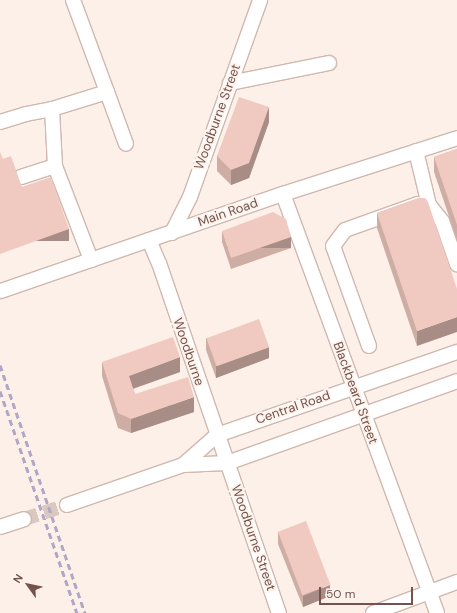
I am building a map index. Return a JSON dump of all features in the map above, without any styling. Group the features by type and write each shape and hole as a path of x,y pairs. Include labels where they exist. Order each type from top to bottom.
{"street":[{"path":"73,0 126,144"},
{"name":"Woodburne Street","path":"172,232 190,197 260,0"},
{"path":"230,83 329,62"},
{"path":"0,122 26,114 52,109 107,92"},
{"path":"52,109 55,166 91,260"},
{"name":"Main Road","path":"1,291 282,194 457,138"},
{"path":"416,151 429,205 442,221 457,264"},
{"path":"21,177 55,166"},
{"name":"Blackbeard Street","path":"282,194 428,593 437,613"},
{"path":"369,346 333,246 345,230 418,204 429,205"},
{"name":"Woodburne","path":"149,240 159,263 227,463"},
{"name":"Central Road","path":"183,465 217,435 457,352"},
{"name":"Central Road","path":"67,505 183,465 227,463 457,381"},
{"name":"Woodburne Street","path":"227,463 279,613"},
{"path":"0,527 24,519"},
{"path":"373,613 457,582"}],"building":[{"path":"239,97 269,107 249,163 231,170 217,156"},
{"path":"457,149 457,225 434,157"},
{"path":"0,152 3,159 11,156 22,187 51,177 69,229 0,254"},
{"path":"419,198 425,198 428,202 457,289 457,317 417,331 377,213"},
{"path":"273,212 286,219 291,237 231,258 222,231"},
{"path":"259,319 269,347 217,366 206,338"},
{"path":"173,337 180,357 129,376 135,394 188,377 194,397 131,419 118,413 102,362"},
{"path":"306,521 330,584 302,595 278,532"}],"tunnel":[{"path":"24,519 67,505"}],"railway":[{"path":"0,365 85,613"},
{"path":"0,391 77,613"}]}
